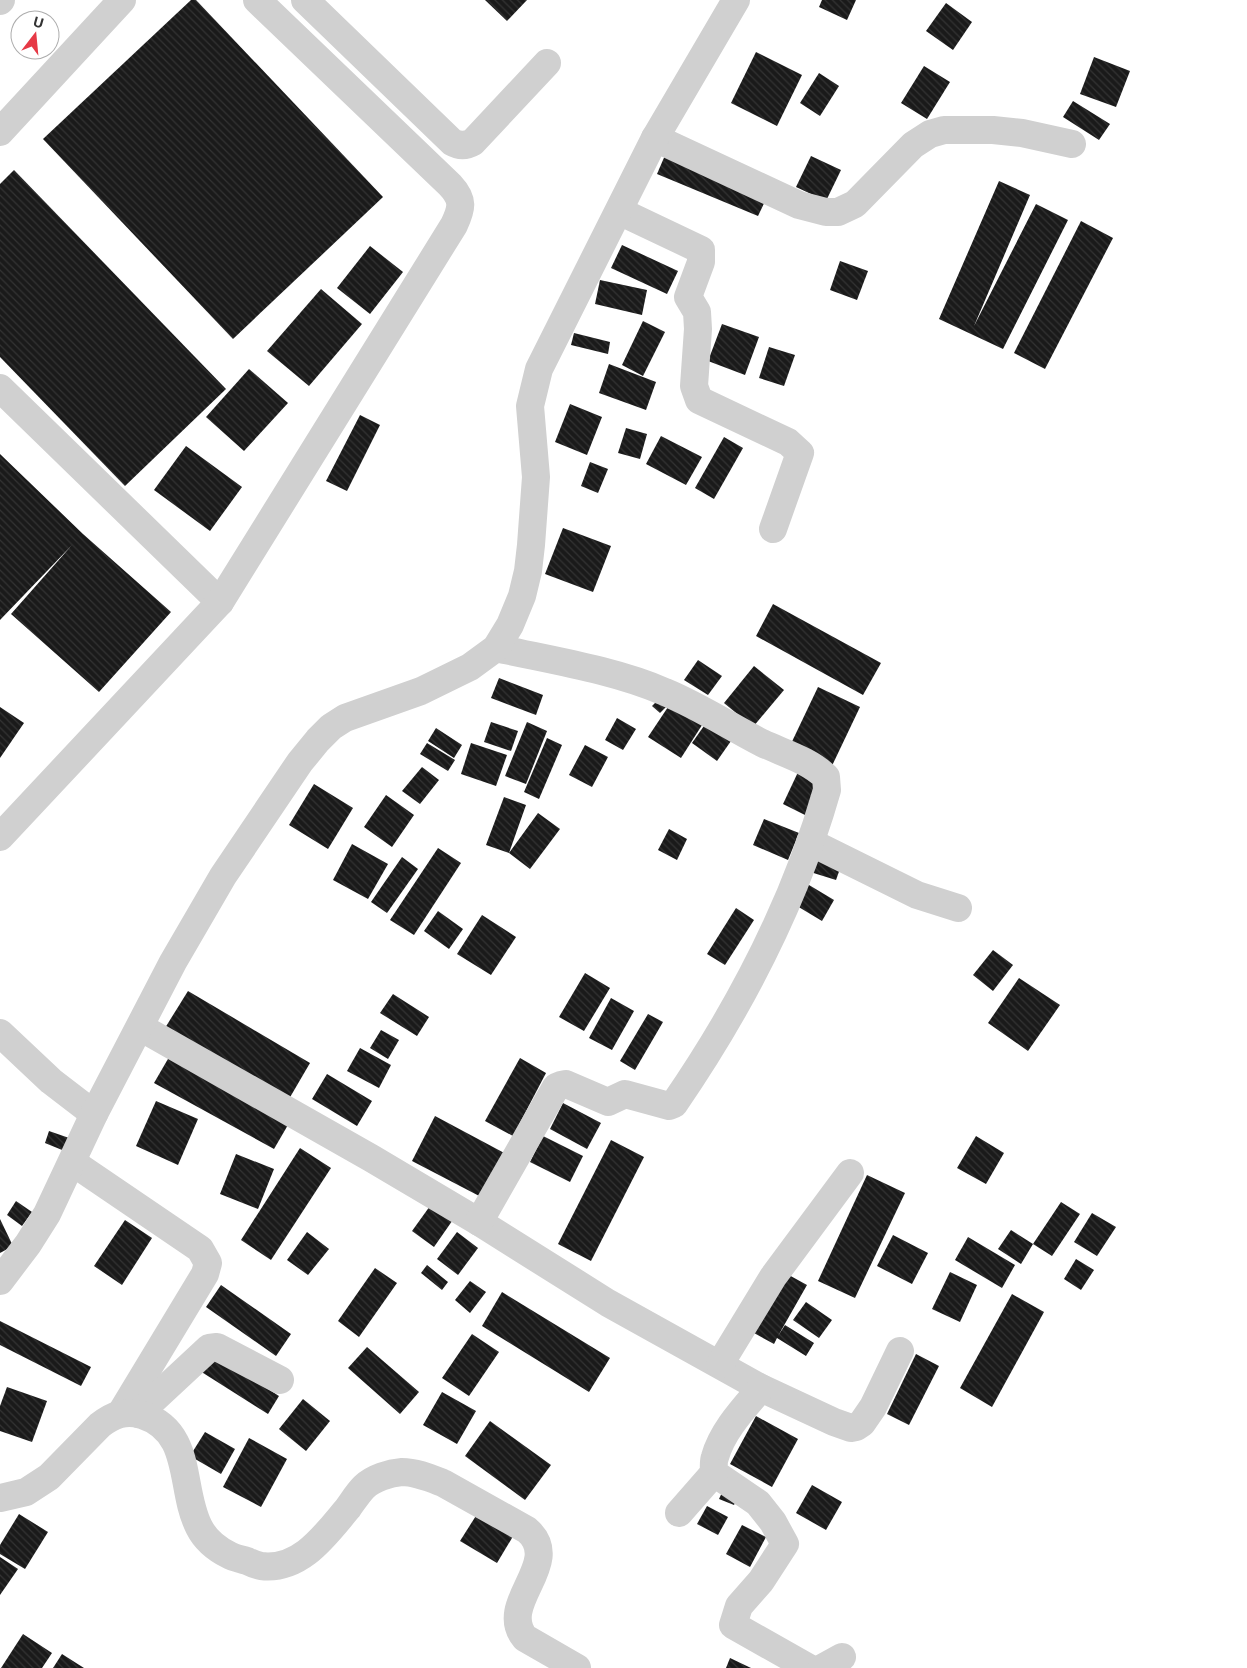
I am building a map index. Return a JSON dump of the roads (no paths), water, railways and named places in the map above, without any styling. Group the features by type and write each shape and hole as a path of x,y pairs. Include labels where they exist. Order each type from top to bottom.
{"street":[{"path":"0,132 122,0"},
{"path":"0,837 220,602 454,225 460,212 460,198 450,185 257,0"},
{"path":"305,0 457,145 466,145 473,142 547,63"},
{"path":"0,1281 28,1244 47,1214 94,1114 173,962 223,876 281,788 318,740 331,727 344,718 421,691 470,667 496,648 510,625 522,596 528,571 536,478 530,406 539,369 655,138 736,0"},
{"path":"655,138 799,205 826,212 838,212 855,204 913,145 930,134 944,130 993,130 1022,133 1072,144"},
{"path":"619,211 700,250 701,262 688,297 697,312 698,329 694,386 699,400 788,442 800,454 773,529"},
{"path":"0,388 220,602"},
{"path":"480,1222 556,1088 566,1084 608,1102 625,1094 669,1106 674,1104 737,1004 766,950 797,879 828,790 826,777 813,767 762,743 698,707 664,691 596,670 496,648"},
{"path":"810,842 917,895 958,908"},
{"path":"140,1028 480,1222 608,1303 761,1388 834,1422 850,1428 862,1423 868,1416 900,1352"},
{"path":"0,1033 52,1081 94,1114"},
{"path":"72,1162 200,1249 208,1263 205,1274 130,1414"},
{"path":"720,1364 773,1277 850,1173"},
{"path":"130,1414 209,1348 217,1347 280,1380"},
{"path":"679,1513 714,1473 714,1459 722,1440 737,1416 761,1388"},
{"path":"0,1498 26,1492 49,1477 100,1425 110,1418 130,1414 152,1419 161,1424 172,1436 179,1452 194,1516 199,1529 212,1544 230,1556 261,1566 279,1565 298,1559 318,1544 365,1486 388,1474 415,1473 442,1483 527,1530 535,1537 540,1553 535,1572 517,1614 517,1623 520,1632 525,1638 578,1668"},
{"path":"714,1473 758,1503 773,1522 785,1544 761,1581 739,1606 733,1625 815,1665"}]}
